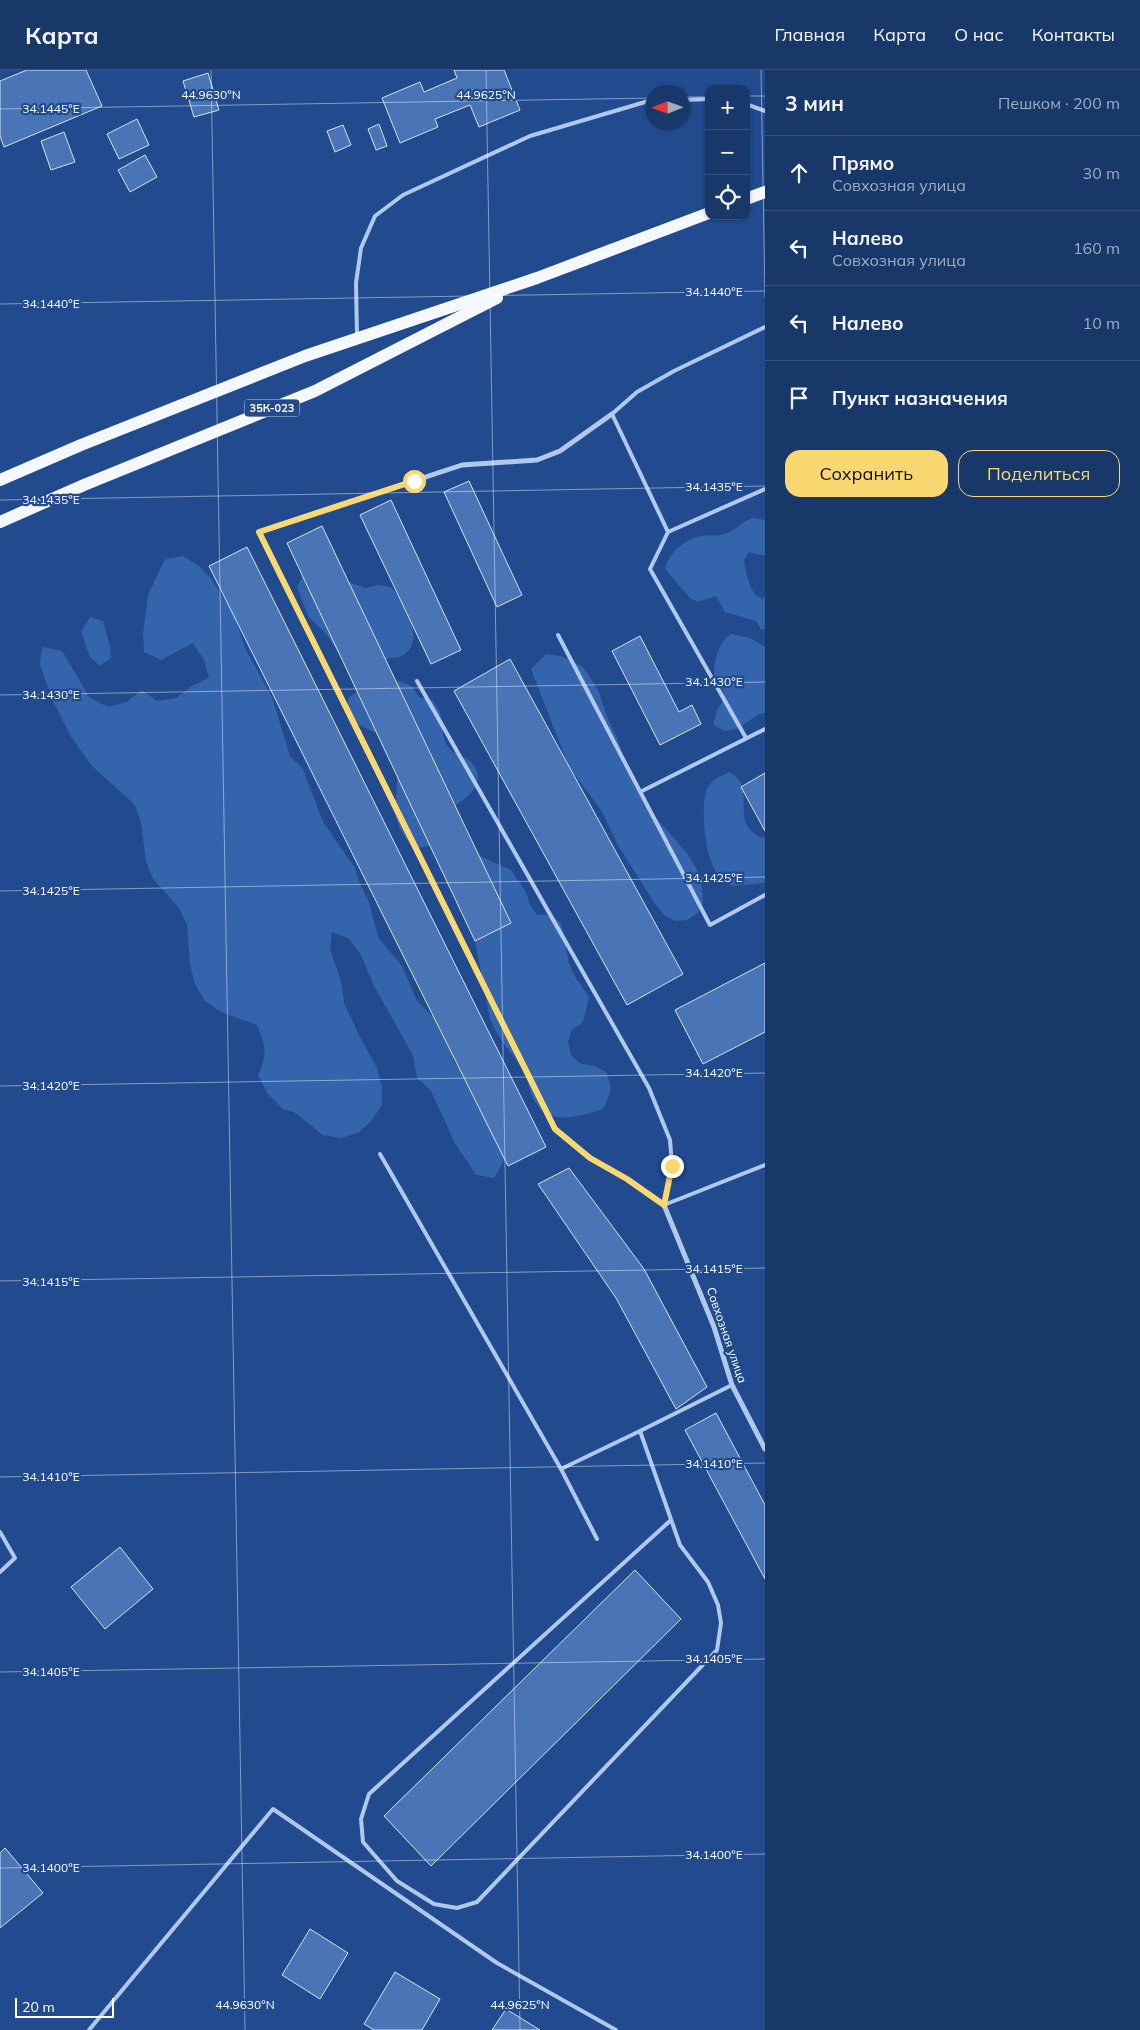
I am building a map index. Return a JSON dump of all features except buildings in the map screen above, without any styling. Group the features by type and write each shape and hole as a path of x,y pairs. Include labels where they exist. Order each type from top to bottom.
{"main road":[{"path":"750,198 765,192"},
{"name":"35К-023","path":"0,480 81,445 305,356 537,278 705,215"},
{"name":"35К-023","path":"0,522 84,485 315,391 537,278"}],"street":[{"path":"612,414 560,451 537,460 462,465 259,532 555,1129 590,1158 627,1179 664,1205"},
{"name":"Совхозная улица","path":"664,1205 711,1318 732,1385 765,1449"}],"lane":[{"path":"690,100 705,99"},
{"path":"357,339 356,283 361,248 376,216 403,195 530,136 645,102"},
{"path":"750,105 765,111"},
{"path":"668,532 612,414 637,392 674,371 765,327"},
{"path":"746,738 650,569 668,532 765,489"},
{"path":"558,635 642,791 710,926 765,895"},
{"path":"417,681 650,1088 670,1140 672,1166 664,1205"},
{"path":"642,791 765,728"},
{"path":"380,1154 561,1469 597,1539"},
{"path":"664,1205 765,1165"},
{"path":"561,1469 732,1385"},
{"path":"640,1431 680,1545 708,1582 718,1605 721,1623 716,1650 477,1902 457,1908 434,1904 397,1881 363,1842 361,1819 369,1794 671,1520"},
{"path":"0,1532 15,1558 0,1572"},
{"path":"89,2030 273,1809 497,1963 616,2030"}],"shaded area":[{"path":"752,518 765,520 765,556 749,552 744,560 747,577 754,594 762,599 765,597 765,629 761,629 756,621 725,612 716,596 698,602 690,598 665,569 669,558 676,549 691,539 700,536 725,534"},
{"path":"183,556 199,566 212,580 233,612 245,648 272,697 290,756 303,769 323,822 355,868 369,902 378,937 402,966 417,1001 445,1029 455,1064 469,1078 503,1144 503,1162 494,1178 476,1175 455,1143 431,1091 417,1078 413,1055 375,988 360,953 348,938 332,932 330,949 342,984 344,1003 377,1068 382,1086 382,1105 372,1120 358,1133 341,1138 323,1135 294,1112 283,1109 267,1093 258,1075 265,1050 257,1025 221,1012 205,1001 195,984 190,965 187,925 179,908 153,879 146,861 141,823 135,805 91,765 70,735 53,701 40,665 42,647 62,651 90,698 108,707 126,702 142,690 157,701 176,698 192,686 209,678 204,660 193,643 161,660 144,652 143,634 148,595 165,559"},
{"path":"327,574 365,588 378,585 391,587 402,602 411,622 413,641 410,650 401,657 390,658 373,665 349,670 327,635 308,616 297,587 303,575"},
{"path":"90,617 103,621 110,646 111,658 100,666 90,657 81,632"},
{"path":"731,634 750,638 765,647 765,713 759,714 737,729 724,731 713,724 717,710 724,699 722,682 714,676 714,670 720,647"},
{"path":"546,654 560,656 584,668 598,690 618,740 625,765 650,811 687,853 701,876 703,902 698,913 687,920 675,921 664,915 655,904 619,847 601,810 569,767 531,669"},
{"path":"399,681 411,686 419,697 432,700 440,713 443,735 448,747 471,762 478,774 472,792 456,805 451,816 449,830 429,846 416,848 406,839 399,827 395,814 398,767 378,734 355,723 347,712 348,698 359,690"},
{"path":"730,772 741,783 746,824 755,834 765,838 765,883 732,886 721,881 709,856 704,821 706,793 712,782"},
{"path":"463,846 511,870 526,892 530,905 537,915 550,915 561,923 569,963 574,975 589,997 583,1022 572,1030 568,1042 571,1055 581,1064 595,1066 606,1072 610,1083 610,1091 603,1109 563,1118 545,1113 532,1096 524,1071 497,1033 490,1018 469,911"}],"route":[{"path":"414,481 259,532 555,1129 590,1158 627,1179 664,1205 672,1166"}]}
